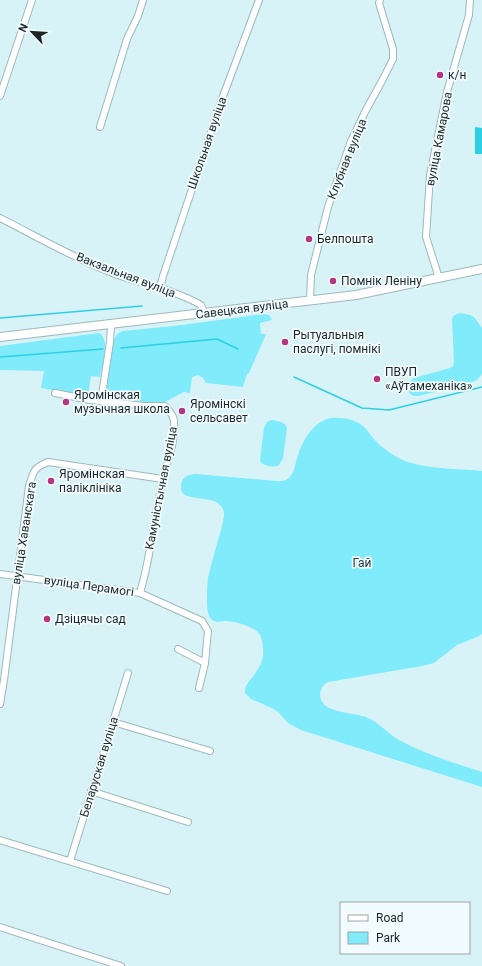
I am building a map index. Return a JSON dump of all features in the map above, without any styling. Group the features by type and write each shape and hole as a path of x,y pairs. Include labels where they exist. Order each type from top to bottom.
{"main road":[{"name":"Савецкая вуліца","path":"0,338 356,295 482,269"}],"street":[{"path":"0,96 32,0"},
{"path":"100,127 128,39 143,0"},
{"name":"Школьная вуліца","path":"160,288 222,99 259,0"},
{"name":"Клубная вуліца","path":"310,301 311,276 328,207 351,141 393,59 393,49 379,3 380,0"},
{"name":"вуліца Камарова","path":"439,278 426,237 430,175 447,92 469,15 470,0"},
{"name":"Вакзальная вуліца","path":"0,218 80,259 115,274 190,299 201,305 204,314"},
{"path":"101,401 110,342 111,325"},
{"name":"Камуністычная вуліца","path":"55,393 101,401 144,406 165,406 172,414 174,422 174,436 163,479 146,573 140,593"},
{"name":"вуліца Хаванскага","path":"0,704 29,486 34,471 38,465 48,462 163,479"},
{"name":"вуліца Перамогі","path":"0,574 140,593 202,621 208,631 205,662 199,688"},
{"path":"178,649 205,662"},
{"name":"Беларуская вуліца","path":"70,861 128,674"},
{"path":"113,722 210,751"},
{"path":"91,791 188,822"},
{"path":"0,840 167,891"},
{"path":"0,927 121,966"}],"green space":[{"path":"460,313 474,317 482,328 482,373 477,380 473,382 414,396 409,392 408,387 409,383 414,378 453,366 452,319 455,315"},
{"path":"263,314 269,315 272,320 260,323 261,334 266,334 249,373 247,374 243,387 206,383 203,378 198,375 192,377 190,393 184,392 165,402 154,403 121,400 107,389 108,370 112,347 118,333 123,331"},
{"path":"99,333 103,336 104,341 104,360 100,377 91,376 88,396 41,388 44,371 0,370 0,346"},
{"name":"Гай","path":"330,418 344,418 358,422 382,446 393,455 405,461 424,466 482,471 482,634 457,645 434,663 328,682 323,686 320,697 323,703 331,709 366,717 399,740 419,750 482,772 482,787 301,730 288,723 278,712 251,699 245,693 247,684 258,669 263,658 263,645 260,635 254,629 245,625 236,622 215,621 209,616 207,605 208,578 223,524 224,512 218,503 212,500 191,497 182,492 181,485 183,480 188,475 196,474 277,481 286,480 291,476 299,451 309,433 318,424"},
{"path":"271,420 283,423 287,428 283,458 279,465 274,466 261,463 260,459 264,428 267,422"}],"shaded area":[{"path":"475,127 482,128 482,154 475,154"}],"waterway":[{"path":"0,318 142,306"},
{"path":"121,348 217,339 238,349"},
{"path":"0,357 103,349"},
{"path":"294,377 362,408 389,410 482,387"}],"place":[{"name":"к/н","path":"440,75"},
{"name":"Белпошта","path":"309,239"},
{"name":"Помнік Леніну","path":"333,281"},
{"name":"Рытуальныя паслугі, помнікі","path":"285,342"},
{"name":"ПВУП «Аўтамеханіка»","path":"377,379"},
{"name":"Яромінская музычная школа","path":"66,402"},
{"name":"Яромінскі сельсавет","path":"182,411"},
{"name":"Яромінская паліклініка","path":"51,481"},
{"name":"Дзіцячы сад","path":"47,619"}]}
